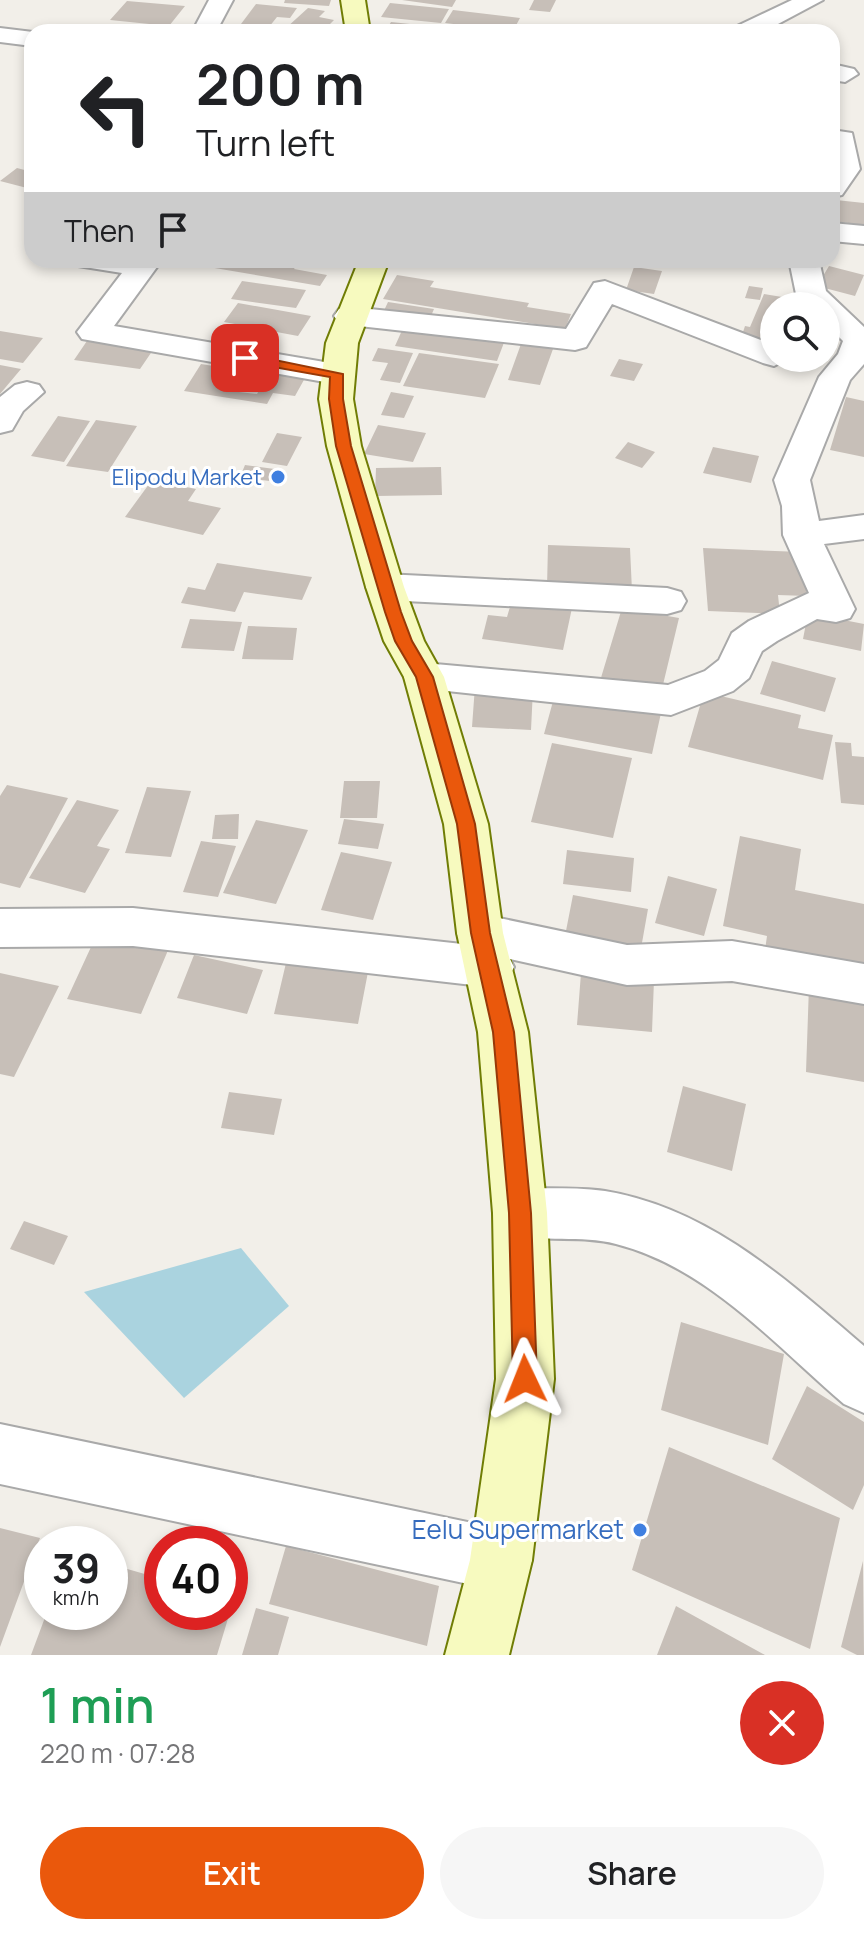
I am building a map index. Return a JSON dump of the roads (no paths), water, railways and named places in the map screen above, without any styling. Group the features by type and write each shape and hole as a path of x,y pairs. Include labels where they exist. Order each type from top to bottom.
{"street":[{"path":"208,24 221,0"},
{"path":"353,0 357,24"},
{"path":"761,24 811,0"},
{"path":"0,35 24,38"},
{"path":"840,139 846,169 840,178"},
{"path":"840,233 864,235"},
{"path":"141,268 93,332 336,374"},
{"path":"371,268 350,316 336,374 336,399 344,446 385,587 404,641 424,677 466,824 485,950 503,1032 520,1213 525,1379 501,1560 477,1655"},
{"path":"806,268 811,292"},
{"path":"350,316 575,340 605,290 760,351"},
{"path":"840,320 859,340 853,357 840,371"},
{"path":"821,372 835,377"},
{"path":"840,372 792,480 800,506 801,535 850,611"},
{"path":"0,423 9,406 27,392"},
{"path":"801,535 864,527"},
{"path":"385,587 667,601"},
{"path":"424,677 671,700 719,681 735,668 746,643 812,605 850,611"},
{"path":"0,928 133,927 485,950 627,965 732,961 864,984"},
{"path":"520,1213 615,1218 681,1239 749,1284 864,1384"},
{"path":"0,1454 501,1560"}],"water":[{"path":"241,1248 289,1306 184,1398 84,1292"}],"place":[{"name":"Elipodu Market","path":"278,477"},
{"name":"Eelu Supermarket","path":"640,1530"}]}
